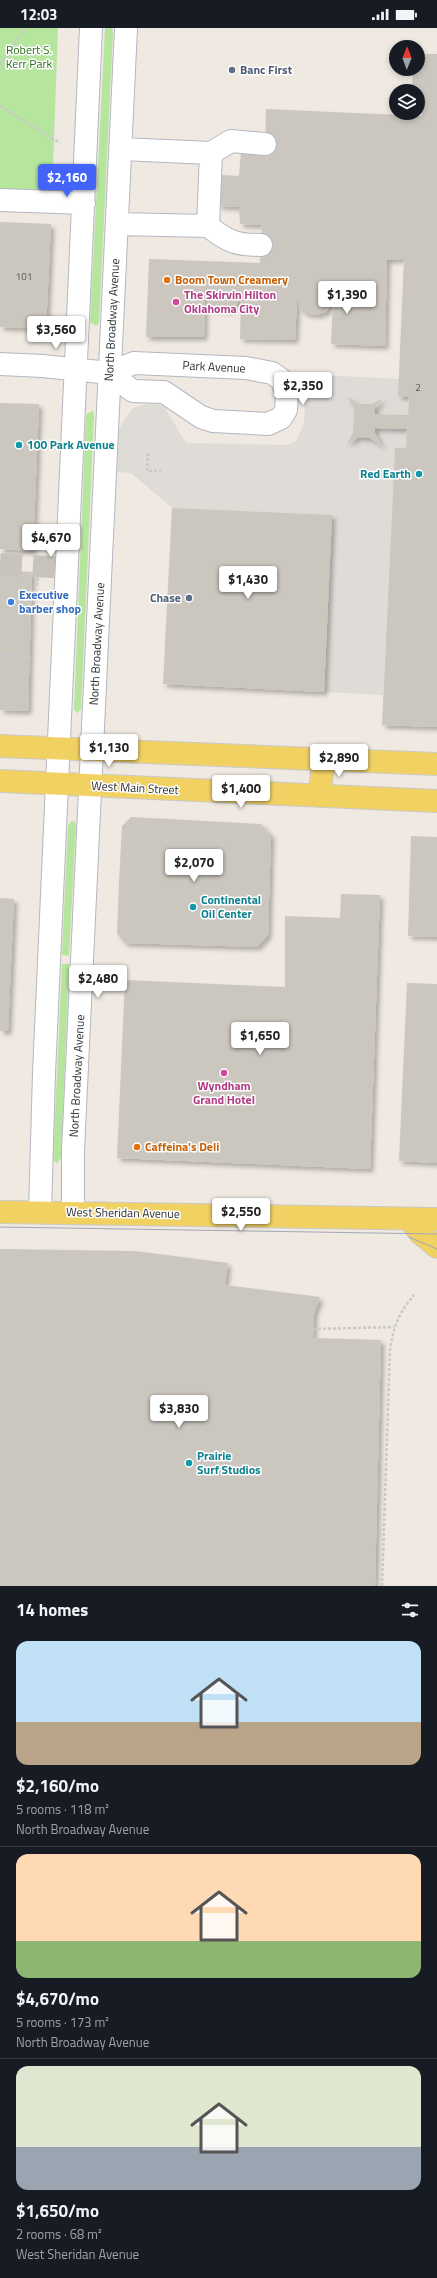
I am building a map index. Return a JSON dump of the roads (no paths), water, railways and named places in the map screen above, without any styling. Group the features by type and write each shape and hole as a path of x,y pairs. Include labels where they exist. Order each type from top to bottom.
{"main road":[{"path":"0,746 92,748 437,764"},
{"path":"320,796 323,759"},
{"name":"West Main Street","path":"0,782 437,801"},
{"name":"West Sheridan Avenue","path":"0,1212 437,1219"},
{"path":"409,1218 421,1234 437,1247"}],"street":[{"path":"40,1212 44,1073 92,28"},
{"name":"North Broadway Avenue","path":"73,1212 73,1151 126,28"},
{"path":"121,149 211,153 231,142 265,144"},
{"path":"208,226 211,153"},
{"path":"0,200 84,203"},
{"path":"117,224 208,226 227,240 237,245 261,245"},
{"name":"Park Avenue","path":"0,364 109,373 134,363 246,368 272,373 282,380 287,395 286,410 281,418 268,424 213,421 201,417 164,392 133,391 109,373"}],"tunnel":[{"path":"0,564 68,568"}],"tram line":[{"path":"0,1227 437,1234"},
{"path":"409,1237 437,1249"}],"place":[{"name":"Banc First","path":"232,70"},
{"name":"Boom Town Creamery","path":"167,280"},
{"name":"The Skirvin Hilton Oklahoma City","path":"176,302"},
{"name":"100 Park Avenue","path":"19,445"},
{"name":"Red Earth","path":"419,474"},
{"name":"Chase","path":"189,598"},
{"name":"Executive barber shop","path":"11,602"},
{"name":"Continental Oil Center","path":"193,907"},
{"name":"Wyndham Grand Hotel","path":"224,1073"},
{"name":"Caffeina's Deli","path":"137,1147"},
{"name":"Prairie Surf Studios","path":"189,1463"}],"park label":[{"name":"Robert S. Kerr Park","path":"29,57"}]}
